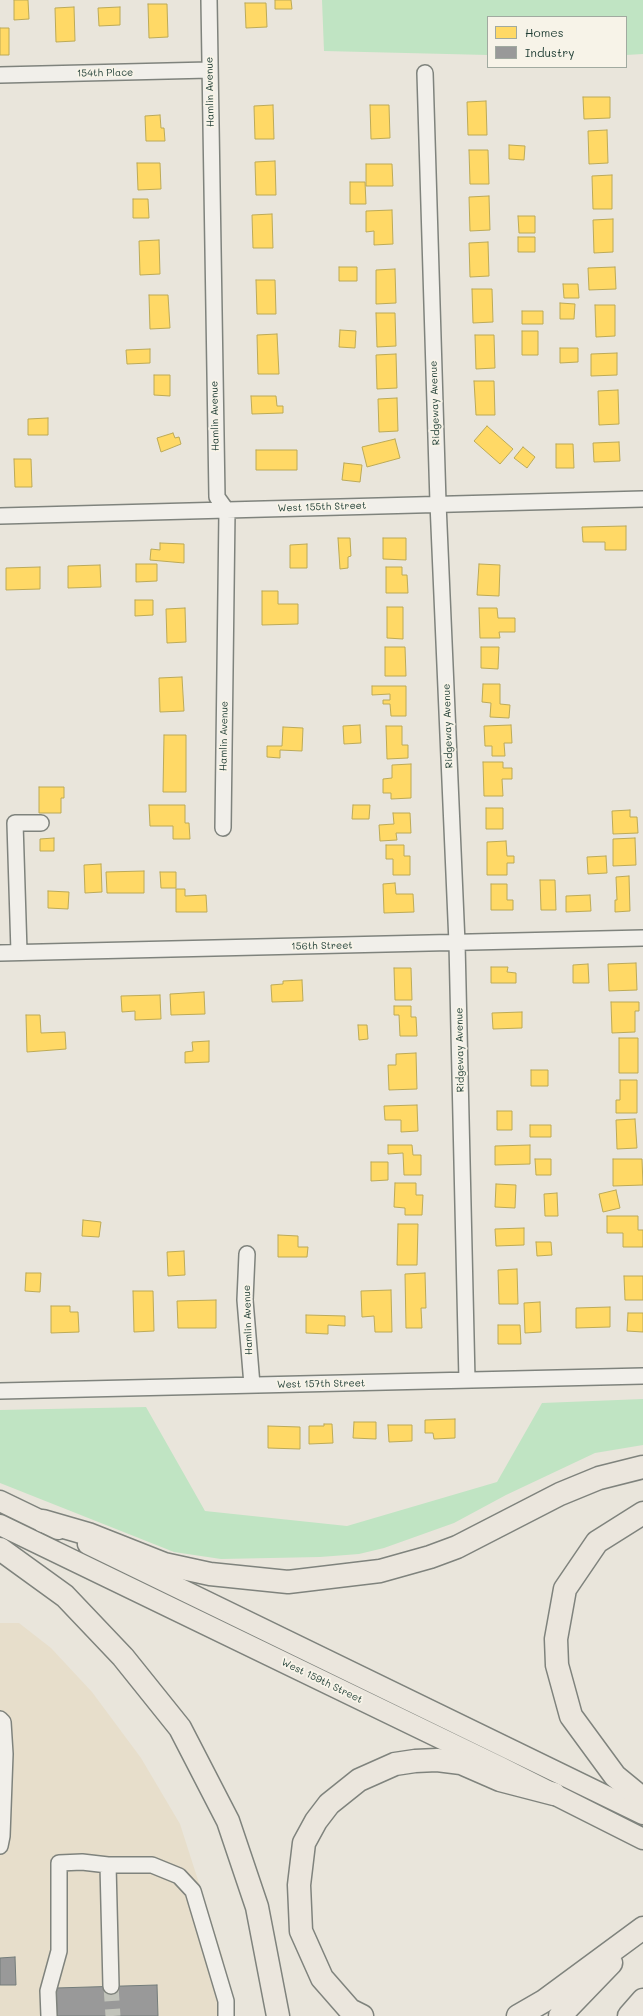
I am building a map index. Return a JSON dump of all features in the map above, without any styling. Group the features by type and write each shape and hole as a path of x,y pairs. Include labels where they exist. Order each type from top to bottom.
{"highway":[{"path":"43,1521 88,1534 164,1564 210,1574 288,1582 380,1572 423,1559 457,1547 577,1487 599,1478 643,1467"},
{"path":"643,1512 597,1542 592,1549 566,1589 556,1639 557,1665 570,1716 615,1776 643,1800"},
{"path":"0,1549 65,1596 123,1657 180,1728 228,1821 255,1900 278,2016"},
{"path":"362,2016 350,2010 322,1978 301,1931 299,1885 304,1843 329,1804 359,1780 395,1764 437,1760 461,1763 500,1780 554,1794"},
{"path":"518,2016 544,2001 643,1928"},
{"path":"560,2016 590,1987 643,1928"},
{"path":"629,2016 643,2000"}],"main road":[{"name":"West 159th Street","path":"0,1501 643,1814"},
{"name":"West 159th Street","path":"0,1525 554,1794 643,1839"}],"street":[{"name":"Hamlin Avenue","path":"209,0 217,497 227,511 223,828"},
{"name":"154th Place","path":"0,75 209,70"},
{"name":"Ridgeway Avenue","path":"425,73 438,503 457,943 467,1380"},
{"name":"West 155th Street","path":"0,516 227,511 438,503 643,499"},
{"path":"19,952 15,823 41,823"},
{"name":"156th Street","path":"0,953 643,938"},
{"name":"Hamlin Avenue","path":"247,1254 245,1300 252,1385"},
{"name":"West 157th Street","path":"0,1391 643,1376"},
{"path":"0,1719 3,1722 5,1754 2,1836 0,1846"},
{"path":"49,2016 48,1991 59,1951 59,1863 82,1862 108,1865 152,1865 179,1876 193,1891 226,2001 226,2016"},
{"path":"108,1865 111,1986"}],"shaded area":[{"path":"0,1623 19,1623 51,1648 92,1692 141,1758 180,1824 223,1958 232,2016 0,2016"}],"green space":[{"path":"322,0 643,0 643,54 627,55 627,16 487,16 487,55 324,51"},
{"path":"643,1399 643,1445 595,1453 506,1495 454,1523 384,1548 359,1554 320,1557 221,1559 174,1552 0,1483 0,1410 146,1407 205,1511 347,1526 497,1482 542,1403"}],"building: Homes":[{"path":"14,0 28,0 29,19 14,20"},
{"path":"275,0 291,0 292,9 275,9"},
{"path":"245,3 266,3 267,27 246,28"},
{"path":"148,4 167,4 168,37 149,38"},
{"path":"74,7 75,41 56,42 55,8"},
{"path":"120,7 120,25 99,26 98,8"},
{"path":"0,28 9,28 9,55 0,55"},
{"path":"583,97 610,97 610,118 584,119"},
{"path":"486,101 487,135 468,135 467,102"},
{"path":"273,105 274,139 255,139 254,106"},
{"path":"370,105 389,105 390,138 371,139"},
{"path":"160,115 161,128 164,128 165,141 146,141 145,116"},
{"path":"607,130 608,163 589,164 588,131"},
{"path":"509,145 525,146 524,160 509,159"},
{"path":"469,150 488,150 489,184 470,184"},
{"path":"275,161 276,195 256,195 255,162"},
{"path":"137,163 160,163 161,189 138,190"},
{"path":"366,164 392,164 393,186 366,186"},
{"path":"612,175 612,209 593,209 592,176"},
{"path":"350,182 365,182 366,204 350,204"},
{"path":"489,196 490,230 470,231 469,197"},
{"path":"133,199 148,199 149,218 133,218"},
{"path":"392,210 393,244 374,245 374,231 366,232 366,211"},
{"path":"272,214 273,248 253,248 252,215"},
{"path":"518,216 535,216 535,233 519,233"},
{"path":"613,219 613,252 594,253 593,220"},
{"path":"518,237 535,237 535,252 518,252"},
{"path":"159,240 160,274 140,275 139,241"},
{"path":"488,242 489,276 470,277 469,243"},
{"path":"339,267 357,267 357,281 339,281"},
{"path":"615,267 616,289 589,290 588,268"},
{"path":"395,269 396,303 376,304 376,270"},
{"path":"256,280 275,280 276,314 257,314"},
{"path":"563,284 578,284 579,298 564,298"},
{"path":"472,289 492,289 493,322 473,323"},
{"path":"149,295 168,295 170,328 150,329"},
{"path":"560,303 575,304 574,319 560,319"},
{"path":"595,305 615,305 615,336 596,337"},
{"path":"522,311 543,311 543,324 522,324"},
{"path":"376,313 395,313 396,346 377,347"},
{"path":"340,330 356,331 355,348 339,347"},
{"path":"522,331 538,331 538,355 522,355"},
{"path":"277,334 279,374 258,374 257,335"},
{"path":"475,335 494,335 495,368 476,369"},
{"path":"560,348 578,348 578,362 560,363"},
{"path":"150,349 150,363 127,364 126,350"},
{"path":"617,353 617,375 591,376 591,354"},
{"path":"396,354 397,388 377,389 376,355"},
{"path":"154,375 170,375 170,396 154,395"},
{"path":"474,381 494,381 495,415 476,415"},
{"path":"618,390 619,424 599,425 598,391"},
{"path":"251,396 276,396 277,406 283,406 283,413 252,414"},
{"path":"397,398 398,431 379,432 378,399"},
{"path":"48,418 48,435 28,435 28,419"},
{"path":"487,426 513,449 500,464 474,441"},
{"path":"173,433 175,438 179,437 181,444 161,452 157,438"},
{"path":"395,439 400,458 367,467 362,447"},
{"path":"619,442 620,461 594,462 593,443"},
{"path":"556,444 573,444 574,468 556,468"},
{"path":"523,447 535,457 527,468 514,458"},
{"path":"256,450 297,450 297,470 256,470"},
{"path":"14,459 31,459 32,487 15,487"},
{"path":"344,463 362,465 360,482 342,480"},
{"path":"626,526 626,550 605,550 605,542 583,542 582,527"},
{"path":"338,538 350,538 351,556 348,557 348,568 340,569"},
{"path":"383,538 406,538 406,560 383,559"},
{"path":"160,543 184,544 184,563 150,560 151,549 160,550"},
{"path":"307,544 307,568 290,568 290,545"},
{"path":"136,564 157,564 157,581 136,582"},
{"path":"479,564 500,565 499,596 477,595"},
{"path":"100,565 101,587 68,588 68,566"},
{"path":"40,567 40,589 6,590 6,568"},
{"path":"386,567 402,567 402,575 407,575 408,593 386,593"},
{"path":"262,591 278,591 278,604 298,604 298,624 262,625"},
{"path":"135,600 153,600 153,615 135,616"},
{"path":"387,607 403,607 403,639 387,638"},
{"path":"185,608 186,642 167,643 166,609"},
{"path":"479,608 497,608 498,618 515,618 515,632 499,632 500,638 480,638"},
{"path":"385,647 405,647 406,676 385,676"},
{"path":"481,647 499,647 498,669 481,668"},
{"path":"182,677 184,711 160,712 159,678"},
{"path":"483,684 500,684 500,704 510,705 509,718 490,717 491,703 482,702"},
{"path":"372,686 406,686 406,716 391,716 390,704 383,704 383,700 390,700 390,694 372,695"},
{"path":"360,725 361,743 344,744 343,726"},
{"path":"511,725 512,743 504,743 505,756 492,756 492,746 485,746 484,726"},
{"path":"386,726 402,726 402,745 408,745 408,758 387,759"},
{"path":"283,727 303,728 302,751 280,750 280,758 267,757 267,746 282,746"},
{"path":"164,735 186,735 186,792 163,792"},
{"path":"483,762 503,762 503,768 512,768 512,779 502,779 503,796 484,796"},
{"path":"411,764 411,798 391,799 391,793 383,793 383,779 392,778 392,765"},
{"path":"39,787 64,787 64,798 61,798 61,813 39,813"},
{"path":"149,805 185,805 185,823 189,823 190,839 173,839 173,826 150,826"},
{"path":"353,805 370,805 369,819 352,819"},
{"path":"486,808 503,808 503,829 486,829"},
{"path":"630,810 630,817 637,817 638,833 613,834 612,811"},
{"path":"393,813 410,813 411,833 396,833 397,840 380,841 379,825 394,824"},
{"path":"54,838 54,851 40,851 40,839"},
{"path":"635,838 636,865 613,866 613,839"},
{"path":"506,841 507,856 514,856 514,863 507,863 507,875 487,875 487,842"},
{"path":"386,845 404,845 404,856 410,856 410,875 393,875 393,859 386,859"},
{"path":"606,856 607,873 588,874 587,857"},
{"path":"101,864 102,892 85,893 84,865"},
{"path":"144,871 144,893 107,893 106,872"},
{"path":"160,872 176,872 176,888 161,888"},
{"path":"629,876 630,911 615,912 615,900 617,900 616,877"},
{"path":"540,880 555,880 556,910 541,910"},
{"path":"395,883 396,894 413,894 414,912 384,913 383,884"},
{"path":"491,884 507,884 507,900 513,900 513,910 491,910"},
{"path":"176,889 185,889 185,896 206,895 207,912 176,912"},
{"path":"48,891 69,892 68,909 48,908"},
{"path":"590,895 591,911 566,912 566,896"},
{"path":"636,963 637,990 609,991 608,964"},
{"path":"588,964 589,983 573,983 573,965"},
{"path":"491,967 508,967 507,972 516,973 516,983 491,983"},
{"path":"394,968 411,968 412,1000 395,1000"},
{"path":"302,980 303,1001 272,1002 271,985 283,984 283,981"},
{"path":"204,992 205,1014 171,1015 170,994"},
{"path":"160,995 161,1019 135,1020 135,1011 122,1012 121,996"},
{"path":"611,1002 639,1002 639,1011 635,1011 635,1032 612,1033"},
{"path":"394,1006 411,1006 411,1017 416,1017 417,1036 400,1036 399,1015 394,1015"},
{"path":"522,1012 522,1028 493,1029 492,1013"},
{"path":"26,1015 40,1015 41,1033 65,1032 66,1049 27,1052"},
{"path":"358,1025 367,1025 368,1039 359,1040"},
{"path":"619,1038 638,1038 638,1073 619,1073"},
{"path":"209,1041 209,1062 185,1063 185,1052 193,1051 192,1042"},
{"path":"416,1053 417,1089 389,1090 388,1065 396,1065 396,1054"},
{"path":"531,1070 548,1070 548,1086 531,1086"},
{"path":"620,1080 637,1080 637,1113 616,1113 616,1100 620,1100"},
{"path":"417,1105 418,1131 401,1132 401,1120 385,1120 384,1106"},
{"path":"497,1111 512,1111 512,1130 497,1130"},
{"path":"635,1119 637,1148 617,1149 616,1120"},
{"path":"530,1125 551,1125 551,1137 530,1137"},
{"path":"388,1145 412,1145 413,1155 421,1155 421,1175 404,1175 403,1153 388,1154"},
{"path":"530,1145 530,1164 495,1165 495,1146"},
{"path":"535,1159 551,1159 551,1175 536,1175"},
{"path":"613,1159 642,1159 643,1185 613,1186"},
{"path":"371,1162 388,1162 388,1180 371,1181"},
{"path":"395,1183 416,1183 416,1195 423,1195 422,1215 405,1215 405,1208 394,1207"},
{"path":"496,1184 516,1185 515,1208 495,1207"},
{"path":"616,1190 620,1208 603,1212 599,1194"},
{"path":"557,1193 558,1216 545,1216 544,1194"},
{"path":"607,1216 638,1216 638,1230 643,1230 643,1247 623,1247 623,1233 607,1233"},
{"path":"83,1220 101,1222 99,1237 82,1236"},
{"path":"398,1224 418,1224 417,1265 397,1265"},
{"path":"524,1228 524,1245 496,1246 495,1229"},
{"path":"278,1235 298,1236 298,1247 308,1247 307,1257 278,1257"},
{"path":"536,1242 551,1242 552,1255 537,1256"},
{"path":"184,1251 185,1275 168,1276 167,1252"},
{"path":"517,1269 518,1304 499,1304 498,1270"},
{"path":"26,1273 41,1273 40,1292 25,1291"},
{"path":"425,1273 426,1308 421,1308 422,1328 406,1328 405,1274"},
{"path":"624,1276 643,1276 643,1300 625,1300"},
{"path":"391,1290 392,1332 375,1332 374,1316 362,1317 361,1291"},
{"path":"133,1291 153,1291 154,1331 134,1332"},
{"path":"216,1300 216,1328 178,1328 177,1301"},
{"path":"540,1302 541,1332 525,1333 524,1303"},
{"path":"51,1306 70,1306 70,1312 78,1312 79,1332 51,1333"},
{"path":"610,1307 610,1327 576,1328 576,1308"},
{"path":"628,1313 643,1313 643,1332 627,1331"},
{"path":"306,1315 345,1316 345,1326 328,1325 328,1334 306,1333"},
{"path":"498,1325 520,1325 521,1344 498,1344"},
{"path":"455,1419 455,1438 434,1439 433,1433 425,1433 425,1420"},
{"path":"354,1422 376,1422 376,1439 353,1438"},
{"path":"324,1424 332,1424 333,1443 309,1444 309,1426 324,1426"},
{"path":"388,1425 412,1425 412,1441 389,1442"},
{"path":"268,1426 300,1427 300,1449 268,1448"}],"building: Industry":[{"path":"15,1957 16,1985 0,1985 0,1958"},
{"path":"157,1985 158,2016 57,2016 56,1988"}],"tunnel":[{"path":"111,1986 113,2016"}]}
